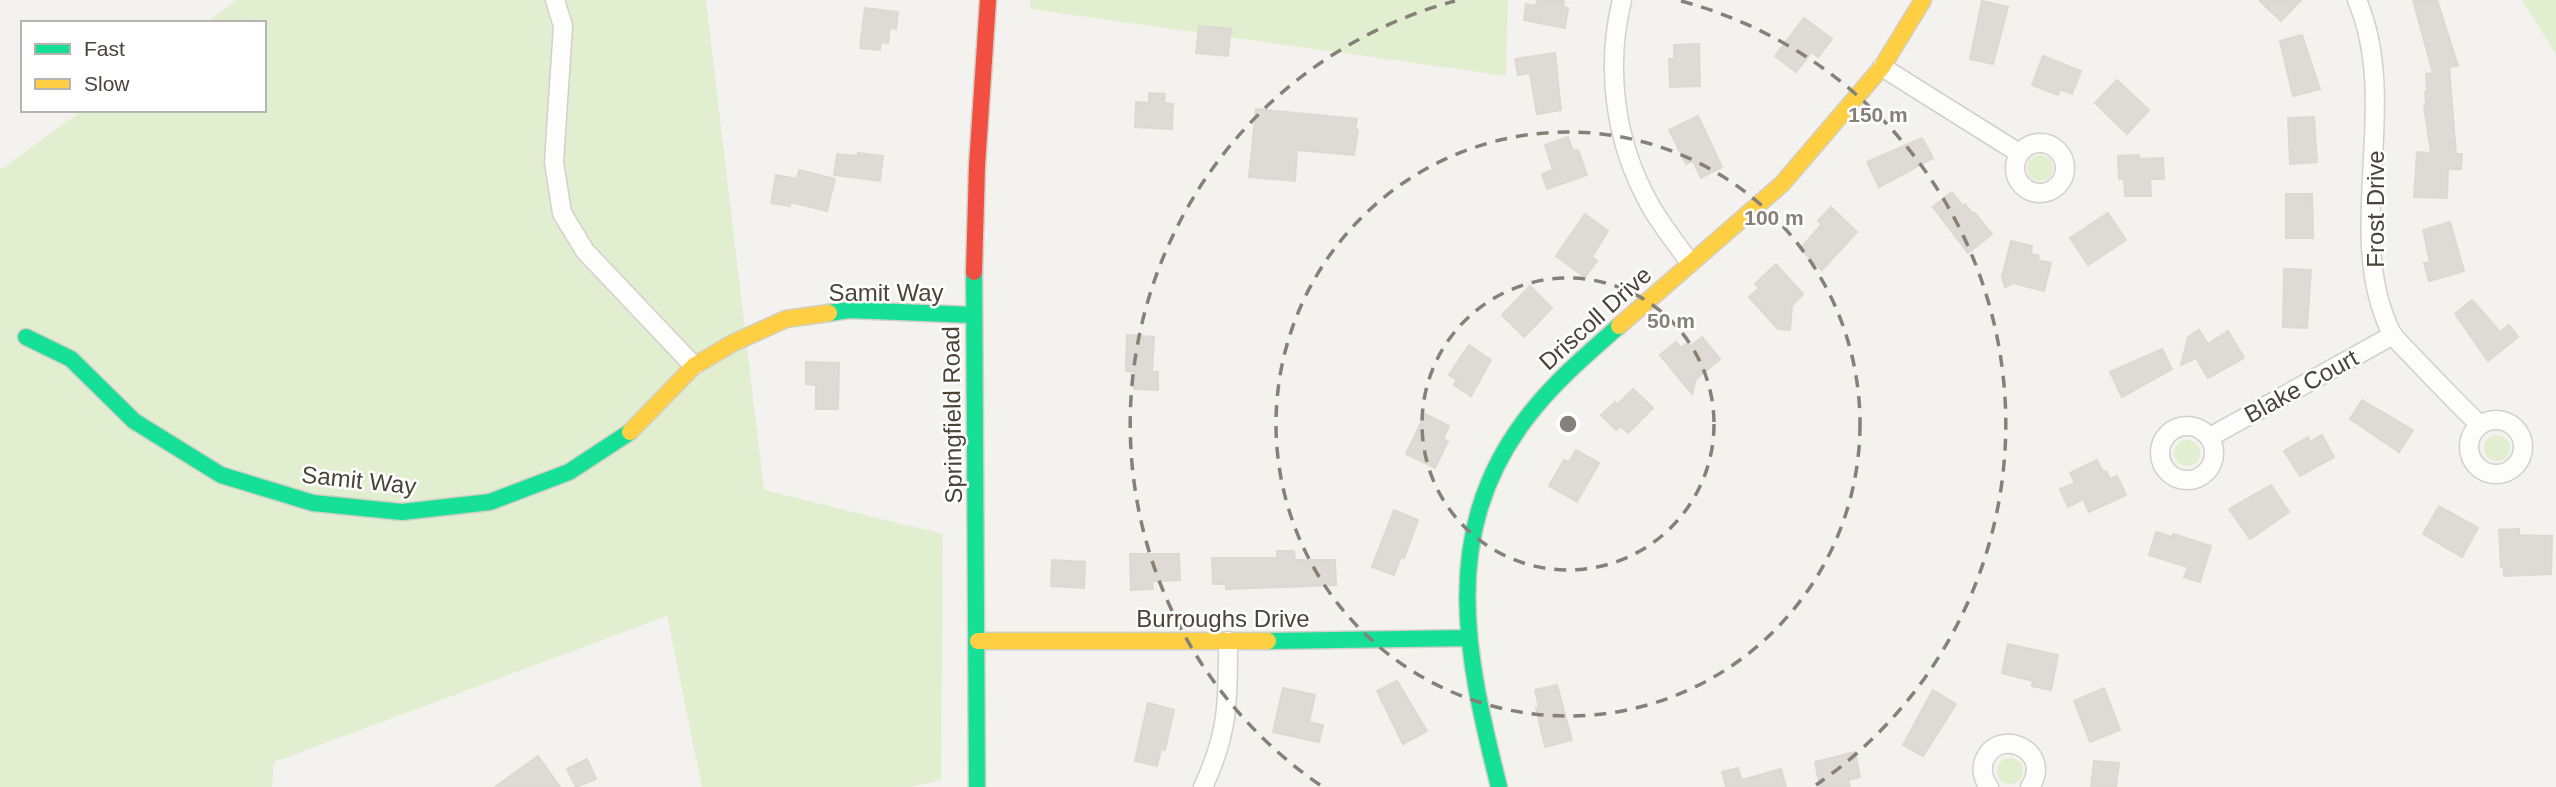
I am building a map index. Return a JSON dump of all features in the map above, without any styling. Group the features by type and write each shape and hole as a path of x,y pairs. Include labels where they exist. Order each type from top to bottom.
{"street":[{"path":"555,0 564,26 554,162 562,213 585,251 694,366"},
{"name":"Springfield Road","path":"977,787 978,640 973,315 977,166 988,0"},
{"path":"1622,0 1613,56 1613,82 1623,137 1634,171 1650,205 1690,263"},
{"name":"Driscoll Drive","path":"1499,787 1475,681 1468,638 1466,586 1485,498 1515,433 1562,378 1782,184 1882,67 1923,0"},
{"name":"Frost Drive","path":"2357,0 2368,33 2376,97 2372,252 2376,286 2393,335 2480,425"},
{"path":"1882,67 2020,153"},
{"name":"Samit Way","path":"26,337 71,359 134,421 221,475 313,503 402,512 490,502 569,472 633,430 694,366 733,343 786,319 849,310 973,315"},
{"name":"Blake Court","path":"2210,437 2393,335"},
{"name":"Burroughs Drive","path":"978,640 1468,638"},
{"path":"1203,787 1224,733 1228,641"},
{"path":"1989,787 1983,775 1985,758 1997,746 2013,744 2029,751 2034,758 2036,776 2030,787"}],"green space":[{"path":"237,0 706,0 764,490 943,534 941,780 911,787 702,787 667,616 274,762 272,787 0,787 0,170 80,112 266,112 266,21 208,21"},
{"path":"1030,0 1508,0 1506,76 1030,9"},
{"path":"2522,0 2556,0 2556,55"},
{"path":"2040,155 2049,159 2053,168 2049,177 2040,181 2031,177 2027,168 2031,159"},
{"path":"2497,435 2506,439 2510,448 2506,457 2497,461 2488,457 2484,448 2488,439"},
{"path":"2187,440 2196,444 2200,453 2196,462 2187,466 2178,462 2174,453 2178,444"},
{"path":"2010,758 2019,762 2023,771 2019,780 2010,784 2001,780 1997,771 2001,762"}],"building":[{"path":"1537,0 1564,0 1563,7 1568,8 1565,28 1524,20 1526,4 1536,6"},
{"path":"2259,0 2301,0 2281,21"},
{"path":"2413,0 2437,0 2458,66 2449,67 2456,154 2462,154 2461,169 2448,169 2447,198 2414,197 2417,152 2431,153 2424,106 2427,92 2426,74 2433,73"},
{"path":"1982,1 2008,7 1993,64 1970,59"},
{"path":"865,8 898,12 896,29 890,28 888,43 881,42 880,50 860,48"},
{"path":"1804,18 1832,39 1818,57 1812,52 1796,72 1775,56"},
{"path":"1199,26 1231,29 1228,56 1196,53"},
{"path":"2302,35 2320,89 2293,96 2280,41"},
{"path":"1699,44 1700,86 1670,87 1669,59 1674,59 1674,45"},
{"path":"1555,53 1561,110 1537,114 1530,73 1518,75 1515,59"},
{"path":"2043,56 2081,71 2072,94 2060,89 2058,95 2032,85"},
{"path":"2117,80 2149,110 2127,134 2095,103"},
{"path":"1149,93 1165,94 1164,103 1173,104 1172,129 1135,127 1136,102 1149,103"},
{"path":"1256,109 1357,119 1354,155 1297,150 1295,181 1249,177"},
{"path":"1698,116 1722,167 1701,178 1693,161 1686,164 1669,130"},
{"path":"2314,117 2317,162 2290,164 2288,118"},
{"path":"1568,137 1573,151 1578,150 1587,175 1547,189 1542,174 1553,170 1545,145"},
{"path":"1922,138 1933,158 1879,187 1867,162"},
{"path":"858,153 883,156 880,181 834,175 837,154 858,156"},
{"path":"2139,155 2139,159 2163,158 2164,179 2150,179 2151,196 2125,196 2124,179 2119,179 2118,156"},
{"path":"799,170 835,179 827,211 790,202 790,206 771,203 776,175 797,179"},
{"path":"1952,192 1963,206 1965,204 1975,213 1992,234 1968,253 1933,207"},
{"path":"2286,194 2312,194 2313,238 2286,238"},
{"path":"1831,207 1857,232 1822,270 1800,249 1822,224 1818,221"},
{"path":"2108,213 2126,240 2088,265 2070,238"},
{"path":"1585,214 1608,231 1592,257 1597,261 1585,277 1556,256"},
{"path":"2450,222 2464,271 2429,281 2424,263 2430,262 2423,230"},
{"path":"2011,241 2032,246 2031,254 2039,256 2037,260 2051,263 2044,291 2013,283 2005,287 2002,277"},
{"path":"1776,264 1803,294 1792,306 1790,330 1778,329 1749,297 1759,288 1755,284"},
{"path":"2284,269 2311,270 2307,328 2283,327"},
{"path":"1530,286 1552,308 1524,337 1502,315"},
{"path":"2472,300 2475,310 2475,303 2500,332 2509,325 2518,337 2488,361 2455,314"},
{"path":"2199,330 2208,344 2228,331 2244,358 2208,378 2196,358 2181,365 2188,337"},
{"path":"1127,335 1154,337 1152,372 1158,372 1158,390 1134,389 1135,372 1126,371"},
{"path":"1702,337 1720,359 1696,379 1692,394 1660,355 1676,342 1681,348 1688,342 1691,346"},
{"path":"1469,345 1491,360 1471,396 1454,385 1457,380 1449,375"},
{"path":"2162,349 2172,369 2122,397 2110,372"},
{"path":"806,362 839,363 838,409 816,409 816,385 806,384"},
{"path":"1633,389 1653,408 1628,433 1621,426 1616,430 1601,415 1615,402 1617,405"},
{"path":"2362,400 2413,430 2399,452 2350,419"},
{"path":"1425,414 1449,426 1443,439 1448,441 1435,468 1406,454"},
{"path":"2322,435 2334,457 2300,476 2284,451 2308,437 2310,442"},
{"path":"1576,450 1599,463 1577,502 1549,486 1564,460 1569,462"},
{"path":"2097,460 2110,479 2117,476 2126,495 2089,512 2083,499 2068,507 2060,489 2075,483 2070,473"},
{"path":"2271,485 2289,512 2250,539 2229,509"},
{"path":"2439,506 2478,528 2462,557 2423,534"},
{"path":"1394,510 1418,520 1404,558 1401,557 1394,575 1372,567"},
{"path":"2519,529 2519,535 2552,536 2551,574 2504,576 2499,530"},
{"path":"2156,532 2172,537 2173,534 2211,546 2200,582 2184,577 2188,567 2149,555"},
{"path":"1277,551 1294,551 1295,560 1335,560 1336,585 1226,589 1226,584 1213,584 1212,558 1277,558"},
{"path":"1130,554 1179,554 1180,580 1152,581 1153,589 1131,590"},
{"path":"1052,560 1085,562 1084,588 1051,586"},
{"path":"2008,644 2058,655 2051,690 2032,686 2033,681 2002,673"},
{"path":"1397,681 1427,731 1403,744 1377,691"},
{"path":"1557,685 1572,740 1545,747 1536,708 1539,708 1535,690"},
{"path":"1283,688 1315,695 1309,722 1323,725 1319,742 1273,732"},
{"path":"2104,688 2120,730 2090,742 2074,701"},
{"path":"1933,690 1956,704 1923,756 1903,745"},
{"path":"1148,703 1174,710 1165,750 1161,749 1157,766 1135,761"},
{"path":"1855,752 1860,777 1848,780 1850,787 1820,787 1815,762"},
{"path":"538,756 560,787 495,787"},
{"path":"587,759 596,779 576,787 567,769"},
{"path":"2094,761 2119,763 2116,787 2091,787"},
{"path":"1738,768 1742,780 1781,769 1786,787 1726,787 1722,772"}],"traffic: fast":[{"path":"974,272 977,787"},
{"path":"829,313 849,310 973,315"},
{"path":"1499,787 1477,692 1470,645 1467,599 1470,553 1480,508 1498,464 1525,420 1558,382 1619,326"},
{"path":"26,337 71,359 134,421 221,475 313,503 402,512 490,502 569,472 630,432"},
{"path":"1268,641 1468,638"}],"traffic: slow":[{"path":"1619,326 1782,184 1882,67 1923,0"},
{"path":"630,432 694,366 733,343 786,319 829,313"},
{"path":"978,641 1268,641"}],"traffic: jam":[{"path":"974,272 977,166 988,0"}]}
